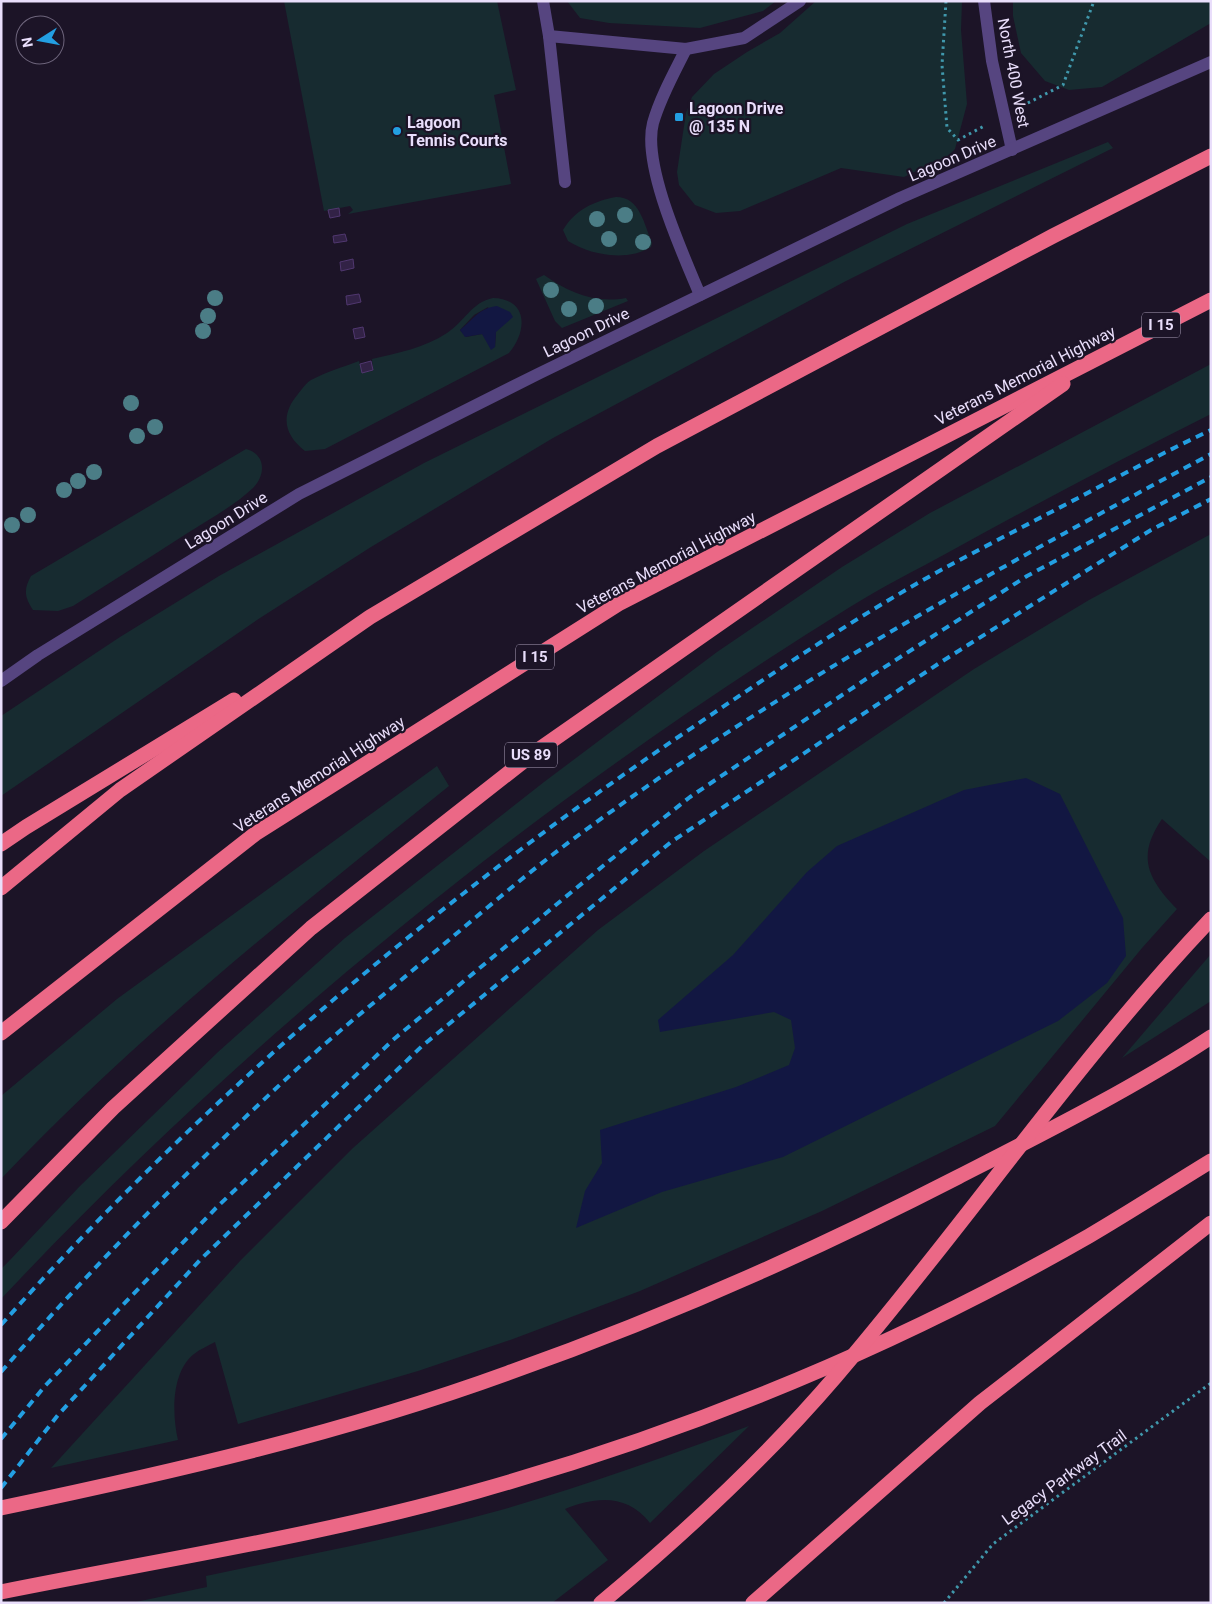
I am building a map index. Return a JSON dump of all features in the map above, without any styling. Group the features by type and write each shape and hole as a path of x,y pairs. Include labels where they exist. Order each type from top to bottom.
{"highway":[{"path":"1,844 370,617 657,446 1053,236 1211,156"},
{"name":"Veterans Memorial Highway","path":"1,1033 255,834 620,603 1211,300"},
{"name":"US 89","path":"1,1222 128,1094 311,928 534,753 1111,350"},
{"path":"1,888 120,790 370,617"},
{"path":"601,1603 697,1520 768,1450 830,1383 901,1298 1126,1012 1211,919"},
{"path":"1,1508 164,1473 360,1421 498,1377 700,1299 845,1234 995,1158 1211,1037"},
{"path":"1,1592 353,1522 475,1492 620,1448 813,1374 979,1294 1090,1235 1211,1161"},
{"path":"753,1603 980,1403 1211,1223"}],"street":[{"path":"543,1 549,36 565,182"},
{"path":"549,36 686,49 744,38 800,1"},
{"name":"North 400 West","path":"984,1 992,61 1012,150"},
{"path":"686,49 667,87 653,123 650,147 654,170 700,295"},
{"name":"Lagoon Drive","path":"1,681 38,655 299,494 900,198 1211,62"}],"path":[{"path":"946,1 942,66 947,128 958,140 1063,85 1094,1"},
{"name":"Legacy Parkway Trail","path":"944,1603 993,1544 1211,1383"}],"green space":[{"name":"Lagoon Tennis Courts","path":"284,1 497,1 516,90 494,95 511,184 348,214 353,210 350,206 324,211"},
{"path":"567,1 776,1 763,11 700,28 609,23 580,18"},
{"path":"816,1 962,1 961,30 967,104 955,149 949,155 904,177 841,168 740,211 716,213 695,205 679,185 677,172 686,113 692,97 714,74 780,33"},
{"path":"1013,1 1211,1 1211,23 1102,87 1069,90 1045,81 1021,53 1013,16"},
{"path":"1108,142 1113,148 846,281 553,438 371,547 260,618 1,796 1,716 120,637 219,576 424,463 907,224"},
{"path":"616,197 624,198 636,207 652,243 651,247 631,254 609,255 587,250 568,241 563,230 573,217 593,204"},
{"path":"544,275 563,287 582,295 603,299 626,298 628,301 562,328 555,321 536,279"},
{"path":"493,298 505,300 519,310 521,327 519,336 509,353 325,449 305,451 298,445 289,431 287,417 292,402 309,381 359,361 362,372 373,371 372,359 429,343 453,329 474,308","holes":["488,307 496,332 495,347 482,334 466,337 460,330 474,315"]},
{"path":"1211,364 1211,414 1047,499 862,600 735,681 621,759 511,840 403,925 298,1014 196,1105 97,1201 1,1299 1,1269 79,1187 218,1052 345,938 544,782 717,652 842,567 930,513"},
{"path":"246,449 257,455 262,471 253,488 238,501 73,606 58,611 33,610 26,594 31,576"},
{"path":"1211,534 1211,862 1162,819 1149,845 1149,867 1159,888 1177,909 1142,948 995,1126 822,1211 640,1291 513,1339 418,1371 238,1424 215,1342 194,1354 186,1362 181,1372 177,1383 174,1407 178,1440 51,1468 240,1261 353,1148 598,930 704,851 974,669 1089,600"},
{"path":"437,766 449,786 275,927 162,1024 107,1074 1,1179 1,1096 117,999"},
{"path":"1211,954 1211,1001 1122,1058"},
{"path":"749,1426 650,1523 632,1507 622,1502 611,1500 588,1502 565,1509 608,1560 552,1603 131,1603 207,1587 206,1576 391,1537 501,1510 595,1481"}],"shaded area":[{"path":"497,306 510,312 513,317 496,332 495,347 491,350 482,334 465,337 460,330 485,309"},
{"path":"1026,778 1060,794 1123,918 1126,956 1107,983 1058,1021 783,1157 662,1192 576,1228 585,1191 602,1163 600,1130 736,1087 789,1065 795,1048 791,1020 774,1012 660,1032 658,1020 733,955 807,872 837,846 964,790"}],"building":[{"path":"339,208 340,216 330,218 328,210"},
{"path":"345,234 347,241 334,243 333,236"},
{"path":"353,259 354,268 341,271 340,262"},
{"path":"359,294 361,302 347,305 346,296"},
{"path":"363,327 365,337 355,339 353,329"},
{"path":"371,361 373,370 362,373 360,364"}],"railway":[{"path":"1,1325 79,1240 160,1159 243,1080 329,1003 418,930 601,790 786,665 878,606 969,555 1211,430"},
{"path":"1,1372 116,1246 277,1087 319,1049 498,898 580,834 732,730 888,633 1049,542 1211,454"},
{"path":"1,1439 45,1386 216,1208 394,1039 609,861 690,797 866,679 1027,576 1211,477"},
{"path":"1,1488 58,1415 200,1260 422,1046 671,842 941,662 1151,530 1211,499"}],"place":[{"name":"Lagoon Drive @ 135 N","path":"679,117"},
{"name":"Lagoon Tennis Courts","path":"397,131"}]}
